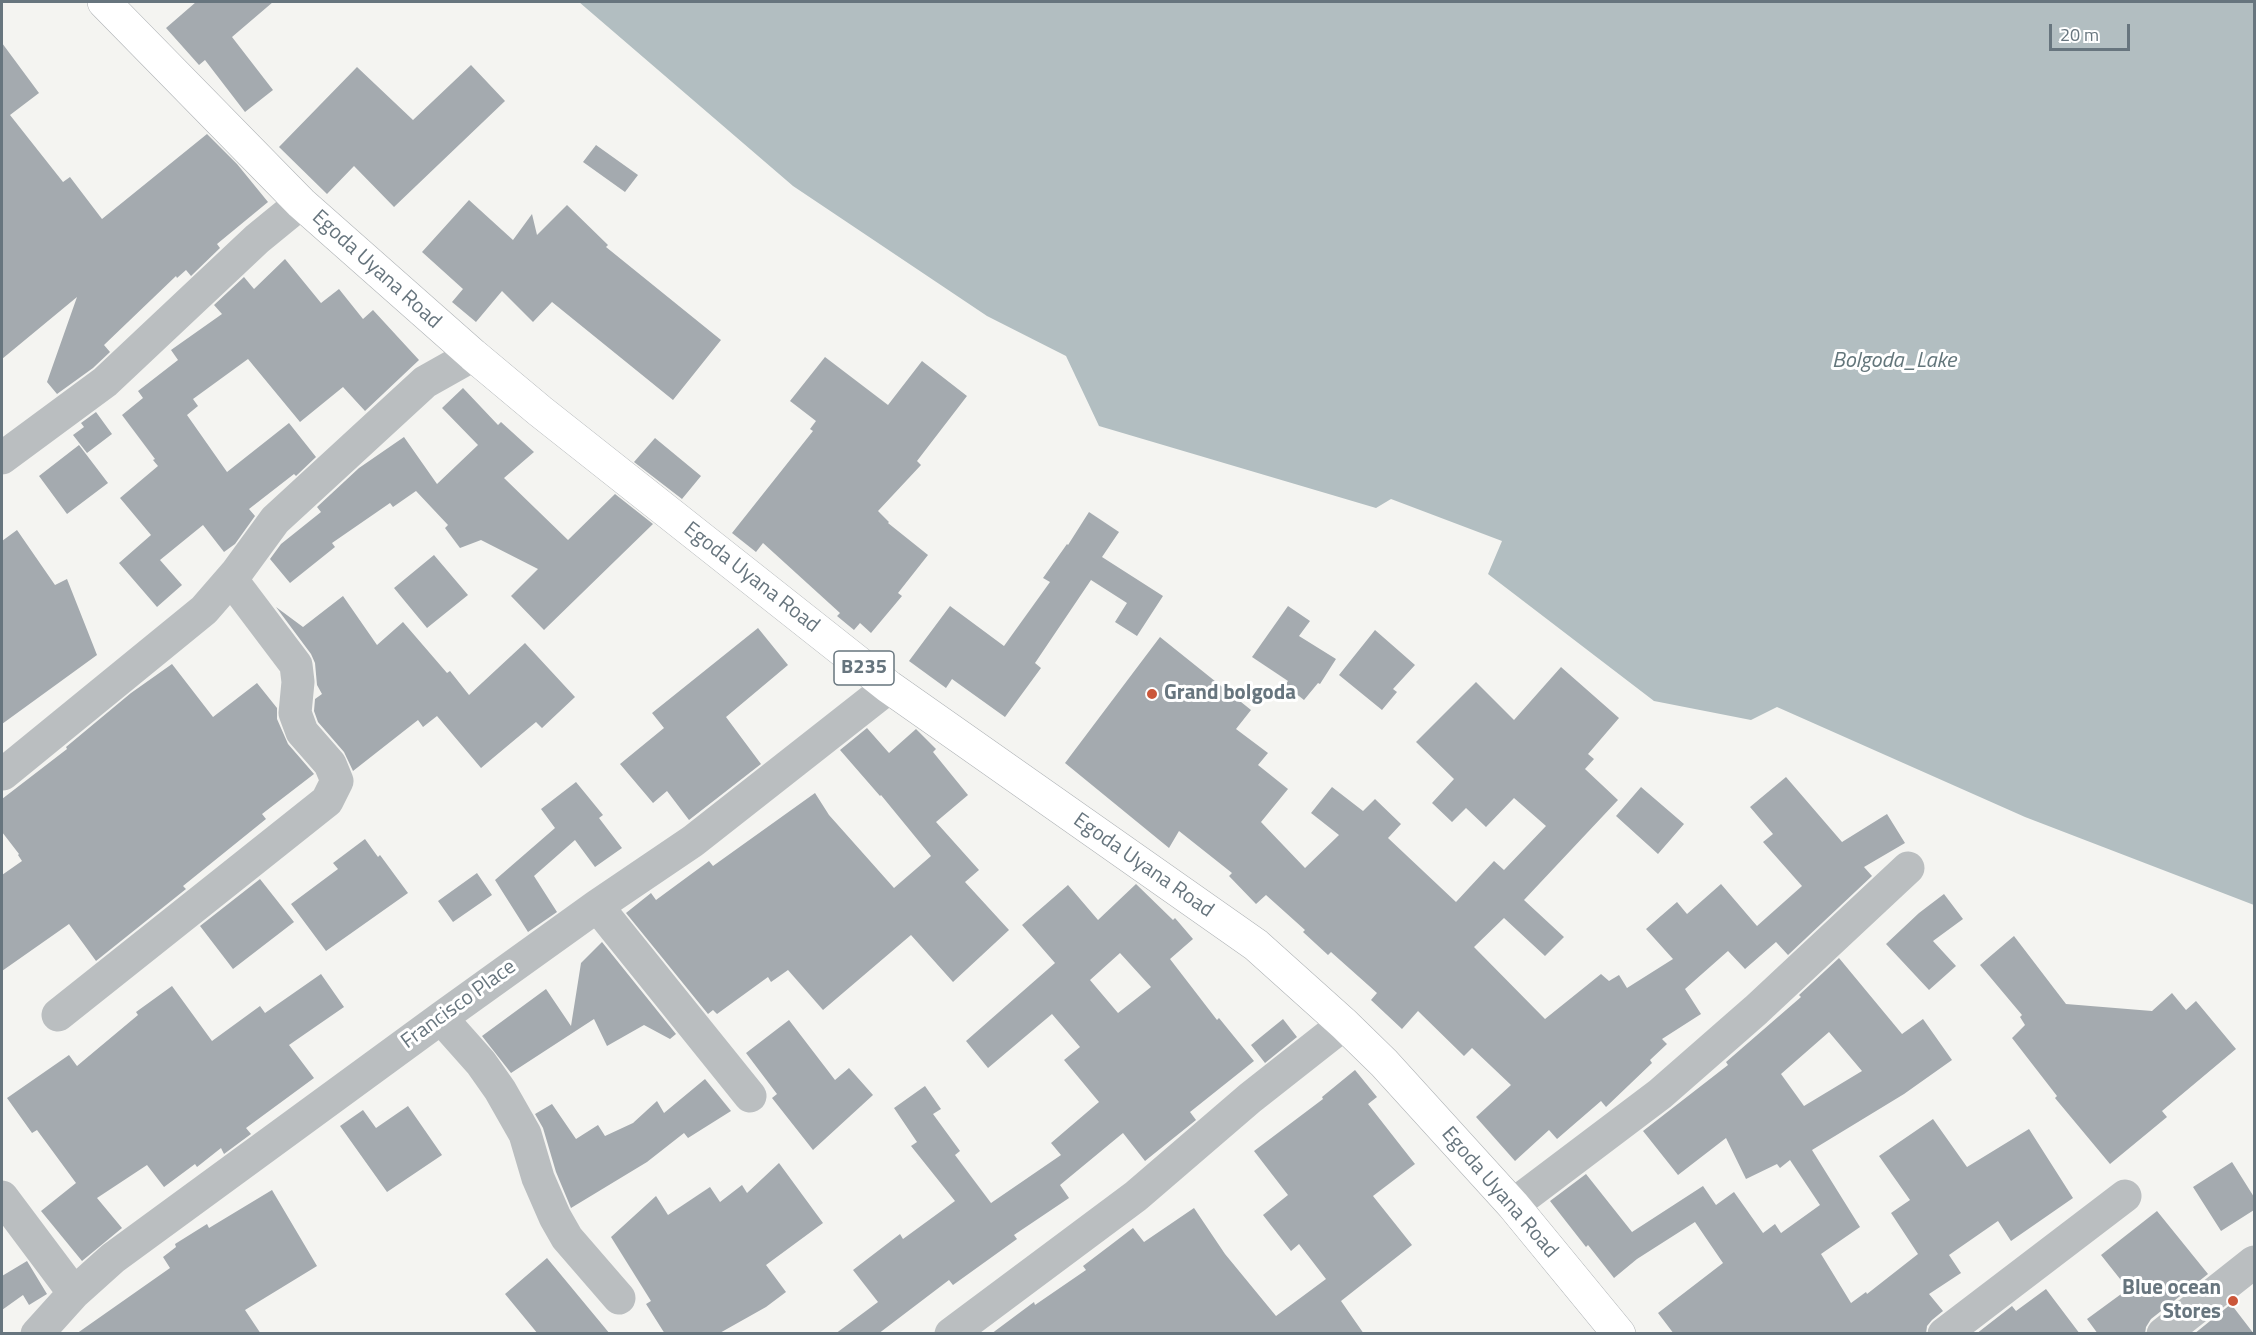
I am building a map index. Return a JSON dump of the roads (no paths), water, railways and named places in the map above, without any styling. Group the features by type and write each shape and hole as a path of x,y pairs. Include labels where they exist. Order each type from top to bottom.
{"main road":[{"name":"Egoda Uyana Road","path":"104,2 301,203 540,411 889,687 1256,945 1384,1063 1513,1205 1619,1334"}],"street":[{"path":"2,458 105,382 256,240 301,203"},
{"path":"3,774 204,610 231,579 274,520 425,382 473,355"},
{"path":"58,1015 327,801 337,781 330,764 302,732 295,713 298,682 296,665 231,579"},
{"name":"Francisco Place","path":"37,1333 74,1293 113,1258 441,1017 693,841 889,687"},
{"path":"1513,1205 1660,1094 1756,1010 1908,868"},
{"path":"597,906 750,1096"},
{"path":"441,1017 500,1090 525,1134 537,1178 567,1238 619,1298"},
{"path":"951,1334 1136,1196 1250,1098 1344,1024"},
{"path":"1944,1334 2125,1196"},
{"path":"2,1197 74,1293"},
{"path":"2163,1334 2254,1262"}],"water":[{"name":"Bolgoda_Lake","path":"579,2 2254,2 2254,905 2025,817 1777,707 1751,720 1654,701 1488,574 1502,541 1391,499 1376,508 1099,426 1066,356 987,316 793,186"}],"place":[{"name":"Grand bolgoda","path":"1152,694"},
{"name":"Blue ocean Stores","path":"2233,1301"}]}
